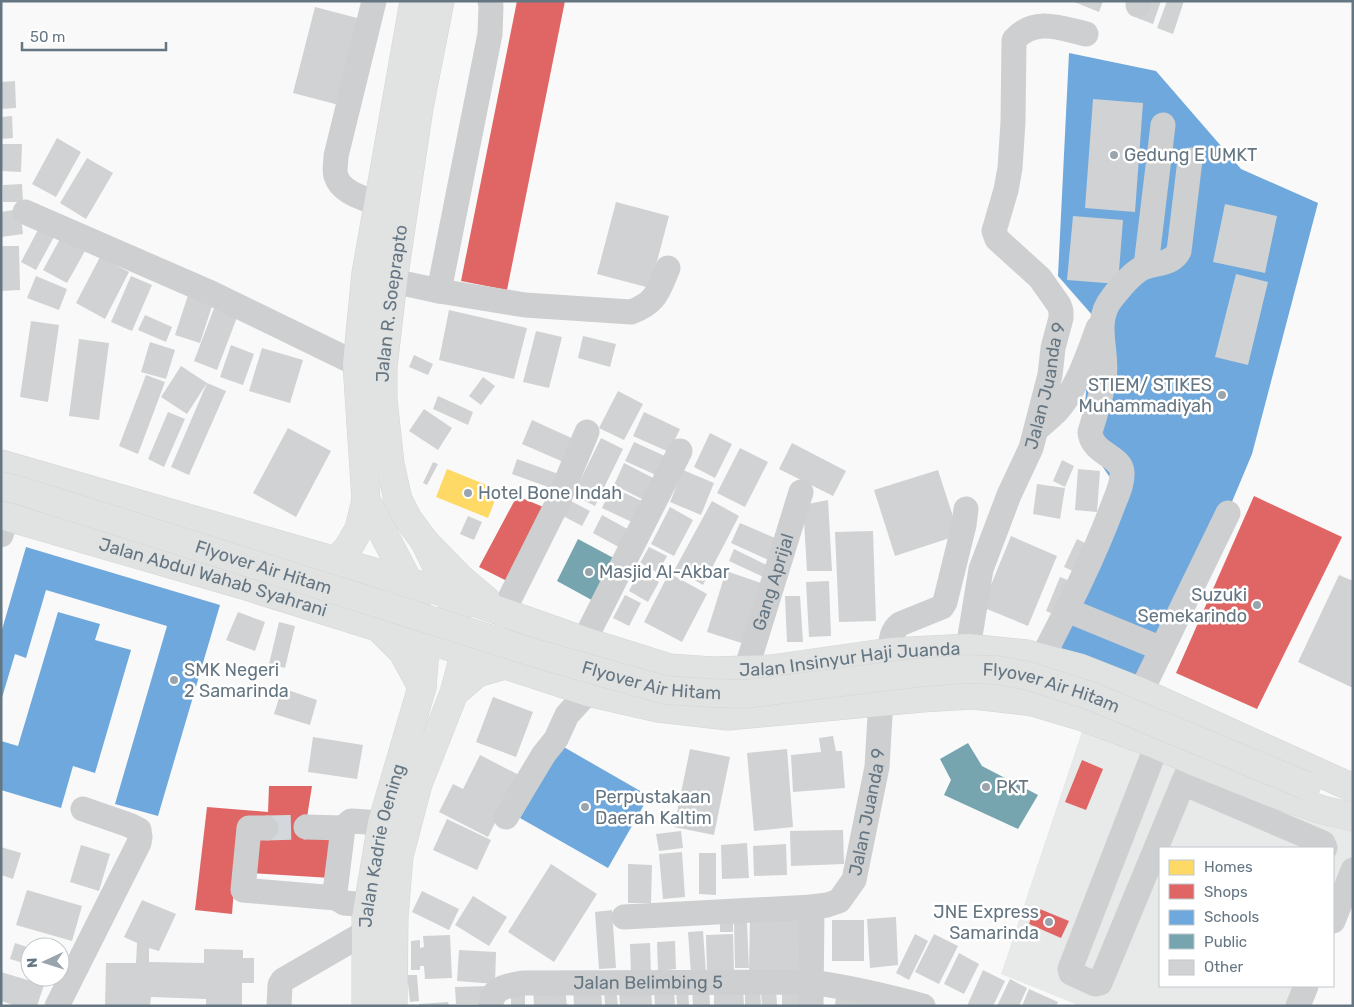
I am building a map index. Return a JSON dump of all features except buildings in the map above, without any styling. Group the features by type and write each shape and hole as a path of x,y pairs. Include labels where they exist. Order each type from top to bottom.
{"main road":[{"name":"Jalan R. Soeprapto","path":"414,1 366,273 357,364 366,500 409,583 426,639"},
{"name":"Jalan R. Soeprapto","path":"440,1 419,108 392,281 383,367 383,399 390,464 398,500 408,519 425,542 450,594 465,652"},
{"path":"1,464 409,583"},
{"name":"Flyover Air Hitam","path":"1,486 529,651 666,690 711,694 746,694 915,673 966,669 997,670 1029,676 1091,696 1307,786"},
{"path":"336,561 348,548 359,530 366,500"},
{"path":"130,552 143,505"},
{"name":"Jalan Abdul Wahab Syahrani","path":"3,522 80,538 130,552 465,652"},
{"path":"425,542 460,578 500,611"},
{"name":"Jalan Insinyur Haji Juanda","path":"409,583 450,594 584,641 670,668 714,671 770,669 890,652 968,648 1027,654 1080,668 1141,692 1353,788"},
{"path":"377,626 403,652 422,687"},
{"name":"Jalan Kadrie Oening","path":"366,1006 366,918 382,823 422,687 426,639"},
{"path":"465,652 588,692 658,708 728,716 973,695 1033,702 1080,716 1157,745 1188,772 1270,792 1323,810 1353,816"},
{"name":"Jalan Kadrie Oening","path":"393,1006 394,917 399,856 418,784 454,693 465,652"},
{"path":"454,693 477,673 505,665"},
{"path":"1307,786 1353,792"},
{"path":"1307,786 1353,816"}],"street":[{"path":"439,291 490,34 490,1"},
{"path":"372,3 336,156 335,175 340,186 347,191 378,204"},
{"name":"Jalan Juanda 9","path":"968,648 981,569 1009,495 1031,448 1050,375 1052,348 1061,318 1059,305 1040,278 998,239 994,231 1006,190 1010,168 1014,40 1020,32 1049,25 1086,34"},
{"path":"1146,266 1163,125"},
{"path":"1035,431 1057,411 1070,393 1084,366 1102,317 1111,299 1137,271 1146,266 1169,261 1177,256 1190,160"},
{"path":"25,212 211,293 357,364"},
{"path":"392,281 525,305 631,312 644,307 656,296 668,268"},
{"path":"1042,658 1067,610 1106,524 1120,487 1123,473 1121,466 1090,439 1090,432 1104,378 1102,317"},
{"path":"500,611 556,506 587,432"},
{"path":"584,641 680,451"},
{"name":"Gang Aprijal","path":"746,670 801,492"},
{"path":"890,652 892,634 895,628 900,624 942,607 962,533 966,509"},
{"path":"1141,692 1228,513"},
{"path":"80,538 78,545 81,550 169,577 173,576 177,566"},
{"path":"1067,610 1162,649"},
{"path":"506,817 544,754 556,739 567,715 588,692"},
{"name":"Jalan Juanda 9","path":"624,917 812,907 828,905 839,901 854,880 877,767 880,716 878,703"},
{"path":"1157,745 1070,969 1071,974 1095,984 1100,983 1188,772 1323,843 1325,847"},
{"path":"58,1006 139,843 140,837 139,830 129,825 83,809"},
{"path":"336,898 335,892 343,828 351,821 382,823"},
{"path":"306,827 343,828"},
{"path":"266,828 249,828 243,890 336,898 344,903 369,905"},
{"path":"1334,918 1353,870"},
{"path":"811,994 812,907"},
{"path":"279,1006 280,985 283,980 366,932"},
{"name":"Jalan Belimbing 5","path":"491,1003 494,993 502,987 523,983 811,994 862,991 923,1006"},
{"path":"1298,1006 1306,987"}],"shaded area":[{"path":"1083,728 1353,831 1353,856 1334,904 1334,847 1159,847 1159,987 1300,987 1292,1006 1080,1006 1001,974"}],"tunnel":[{"path":"266,828 306,827"}],"place":[{"name":"Gedung E UMKT","path":"1114,155"},
{"name":"STIEM/ STIKES Muhammadiyah","path":"1222,395"},
{"name":"Hotel Bone Indah","path":"468,493"},
{"name":"Masjid Al-Akbar","path":"589,572"},
{"name":"Suzuki Semekarindo","path":"1257,605"},
{"name":"SMK Negeri 2 Samarinda","path":"174,680"},
{"name":"PKT","path":"986,787"},
{"name":"Perpustakaan Daerah Kaltim","path":"585,807"},
{"name":"JNE Express Samarinda","path":"1049,922"}]}
